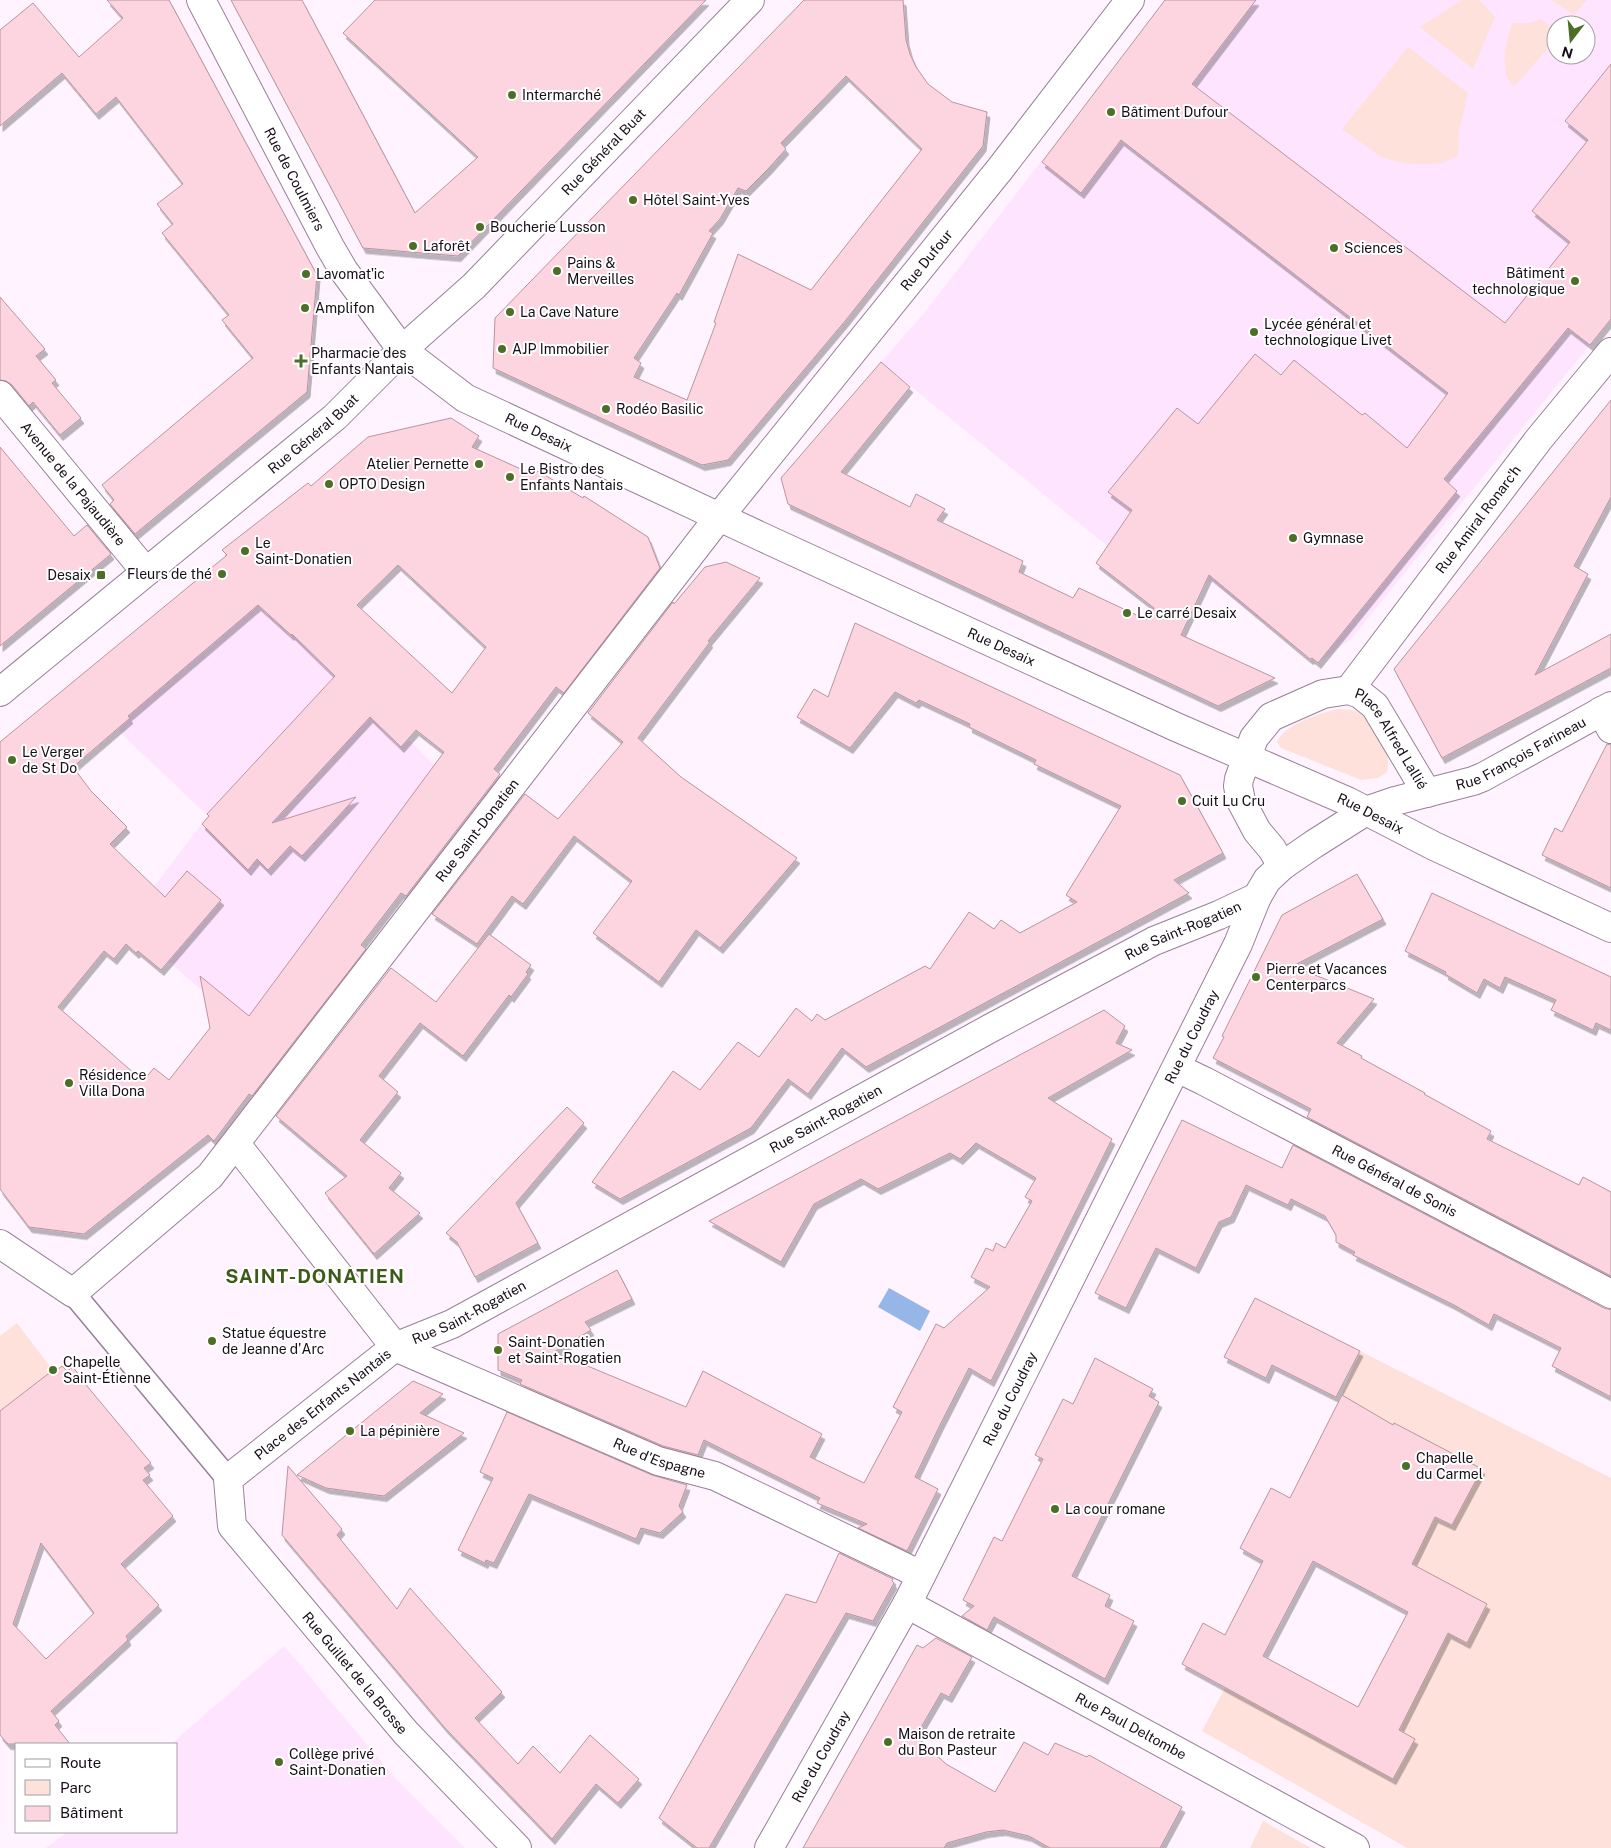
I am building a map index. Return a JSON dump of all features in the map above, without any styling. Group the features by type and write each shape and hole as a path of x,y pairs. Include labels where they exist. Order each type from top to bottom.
{"street":[{"name":"Rue de Coulmiers","path":"201,0 330,248 344,271 402,350"},
{"name":"Rue Général Buat","path":"0,692 335,417 402,350 474,286 750,0"},
{"name":"Rue Dufour","path":"719,517 1000,169 1130,0"},
{"name":"Rue Desaix","path":"402,350 464,398 1176,727 1247,756 1611,928"},
{"name":"Rue Amiral Ronarc'h","path":"1349,690 1539,439 1611,352"},
{"name":"Avenue de la Pajaudière","path":"0,395 146,572"},
{"name":"Rue Saint-Donatien","path":"236,1144 719,517"},
{"name":"Place Alfred Lallié","path":"1238,944 1266,880 1282,866 1366,811 1427,793 1375,706 1360,694 1349,690 1324,694 1271,717 1254,738 1238,778 1241,801 1257,831 1272,849 1282,866"},
{"name":"Rue François Farineau","path":"1427,793 1473,782 1608,715"},
{"name":"Rue Saint-Rogatien","path":"395,1347 452,1324 980,1034 1154,942 1257,897"},
{"name":"Rue du Coudray","path":"769,1848 907,1604 1238,944"},
{"name":"Rue Général de Sonis","path":"1177,1068 1213,1085 1611,1294"},
{"path":"73,1293 210,1176 236,1144"},
{"name":"Place des Enfants Nantais","path":"228,1479 395,1347 236,1144"},
{"path":"0,1244 73,1293 228,1479"},
{"name":"Rue d'Espagne","path":"395,1347 658,1461 715,1476 921,1575"},
{"name":"Rue Guillet de la Brosse","path":"228,1479 232,1526 406,1734 517,1848"},
{"name":"Rue Paul Deltombe","path":"907,1604 1355,1848"}],"shaded area":[{"name":"Lycée général et technologique Livet","path":"1165,0 1611,0 1611,319 1351,639 1318,663 1207,579 1117,554 881,362 926,311"},
{"path":"261,593 355,603 427,671 393,724 427,758 473,797 280,1053 168,961 143,901 208,816 129,741 73,682 174,599"},
{"name":"Collège privé Saint-Donatien","path":"284,1646 397,1780 465,1848 46,1848 66,1833 178,1833 178,1743 172,1743"}],"green space":[{"path":"1462,0 1479,0 1495,17 1473,69 1420,27"},
{"path":"1551,0 1587,0 1574,15"},
{"path":"1541,19 1546,23 1546,50 1514,87 1506,73 1506,47 1512,23 1529,23"},
{"path":"1408,47 1468,93 1459,131 1458,156 1443,163 1412,164 1381,157 1342,129"},
{"path":"1339,709 1353,710 1362,715 1369,721 1380,737 1385,746 1388,764 1387,772 1378,778 1361,780 1281,748 1277,742 1287,730 1304,720"},
{"path":"17,1323 57,1376 48,1374 24,1393 25,1397 0,1411 0,1336"},
{"path":"1360,1351 1611,1478 1611,1848 1407,1848 1202,1731 1225,1688 1393,1778 1414,1739 1399,1730 1448,1633 1467,1643 1487,1605 1412,1564 1435,1517 1452,1525 1340,1399"},
{"path":"1263,1821 1311,1848 1250,1848"}],"water":[{"path":"889,1288 930,1311 920,1331 878,1307"}],"building":[{"path":"107,0 169,0 317,275 307,392 135,534 110,504 114,500 102,485 253,358 222,320 229,315 162,233 173,224 157,204 183,184 116,97 96,114 62,73 0,126 0,30 33,3 79,57 123,18"},
{"name":"Intermarché","path":"231,0 302,0 415,213 478,157 343,33 375,0 706,0 458,256 363,248"},
{"path":"804,0 903,0 906,40 910,54 916,67 928,84 952,102 987,112 983,146 846,320 728,460 702,465 493,368 495,318","holes":["846,76 922,149 811,290 738,254 714,322 716,323 687,400 634,377 641,363 634,358 677,293 679,295 713,233 709,231 720,219 738,188 746,191 768,169 786,149 781,143"]},
{"path":"1165,0 1256,0 1192,84 1505,323 1570,242 1532,211 1588,140 1565,121 1611,64 1611,319 1590,345 1568,328 1444,479 1457,491 1318,663 1312,658 1310,659 1209,575 1181,635 1275,678 1218,706 788,504 781,478 881,362 910,387 841,472 910,507 916,494 945,509 937,520 1023,561 1019,572 1073,598 1079,588 1147,620 1154,608 1096,563 1132,510 1108,492 1177,408 1198,424 1255,354 1281,375 1294,360 1362,415 1365,413 1407,448 1448,393 1121,140 1081,193 1042,162"},
{"path":"0,297 45,349 36,356 56,380 52,383 81,418 60,435 33,402 29,406 12,385 0,380"},
{"path":"1611,400 1611,497 1574,566 1588,574 1535,675 1611,634 1611,668 1442,758 1394,669"},
{"path":"451,418 479,436 472,447 534,475 538,471 583,498 584,496 648,537 660,568 564,693 556,687 494,769 500,774 406,896 401,893 361,945 366,949 252,1096 249,1094 214,1141 208,1135 84,1234 29,1227 0,1189 0,742 227,555 222,550 308,483 311,486 368,437","holes":["398,565 486,647 452,693 357,605","258,605 292,634 335,676 207,814 209,816 202,824 248,870 257,859 268,870 290,846 302,856 356,797 272,823 370,717 401,747 416,730 444,752 249,1016 200,976 210,1028 169,1080 154,1068 143,1081 58,1007 104,951 114,959 126,944 136,953 138,951 161,970 221,900 187,871 165,897 110,844 127,827 91,791 73,767 130,718 128,716"]},
{"path":"0,447 74,536 87,525 111,554 0,646"},
{"path":"726,562 760,578 708,641 710,642 638,738 681,777 797,858 720,948 696,930 659,982 593,933 632,881 574,836 523,904 512,896 477,944 432,914 525,794 558,819 623,742 588,713 673,602 674,604 705,567"},
{"path":"855,623 1180,775 1223,853 1174,880 1189,893 866,1067 842,1048 808,1094 788,1079 751,1128 620,1199 592,1182 673,1071 700,1090 738,1042 759,1057 796,1008 812,1021 817,1014 825,1020 925,966 930,969 969,912 994,929 1001,920 1020,933 1077,902 1066,895 1121,806 1034,764 1036,760 969,727 970,724 919,700 916,703 895,692 850,748 797,717 814,689 828,697"},
{"path":"1607,744 1611,745 1611,888 1542,855 1555,828 1562,832"},
{"path":"1357,874 1383,919 1293,966 1374,999 1337,1043 1491,1131 1487,1139 1579,1185 1583,1177 1611,1192 1611,1276 1307,1117 1311,1109 1213,1058 1282,915"},
{"path":"1432,893 1611,977 1611,1030 1596,1023 1593,1030 1551,1010 1556,1000 1505,977 1500,988 1484,979 1477,993 1445,974 1446,972 1405,951"},
{"path":"489,934 531,965 526,972 528,974 511,997 509,995 463,1056 420,1023 379,1076 398,1092 360,1140 401,1173 389,1188 420,1213 374,1254 325,1193 347,1176 276,1116 391,968 436,1002"},
{"path":"1104,1010 1125,1026 1116,1043 1132,1050 1048,1098 1112,1139 991,1381 969,1368 940,1425 915,1477 938,1489 907,1551 858,1528 867,1524 817,1503 820,1498 704,1440 698,1455 663,1446 520,1384 522,1380 498,1370 498,1334 617,1270 632,1299 585,1322 591,1330 554,1352 686,1407 703,1371 822,1434 810,1457 864,1483 902,1412 893,1407 936,1324 944,1328 990,1287 971,1277 986,1248 993,1251 996,1243 1005,1248 1032,1201 1025,1197 1036,1178 976,1143 960,1159 950,1153 878,1189 861,1179 814,1204 781,1262 709,1221"},
{"path":"567,1107 584,1123 516,1203 538,1243 475,1277 457,1242 446,1233"},
{"path":"1182,1120 1282,1168 1293,1145 1611,1310 1611,1397 1552,1366 1561,1348 1494,1314 1489,1325 1454,1305 1353,1255 1355,1252 1336,1242 1336,1235 1325,1216 1291,1199 1288,1205 1246,1185 1231,1217 1219,1222 1196,1268 1156,1248 1126,1308 1095,1293"},
{"path":"1255,1298 1360,1351 1336,1397 1272,1365 1266,1378 1224,1357"},
{"name":"La cour romane","path":"1095,1358 1153,1389 1149,1396 1159,1402 1072,1576 1110,1595 1105,1606 1134,1621 1105,1679 994,1617 987,1630 962,1616 974,1606 963,1600 994,1537 1002,1541 1043,1459 1035,1455 1063,1399 1073,1404"},
{"path":"62,1366 67,1371 73,1367 151,1463 144,1468 150,1475 143,1480 173,1516 121,1564 159,1605 126,1636 128,1640 51,1711 59,1721 55,1725 69,1743 8,1744 0,1735 0,1411 48,1374 51,1375","holes":["41,1543 94,1613 46,1659 13,1624"]},
{"path":"413,1381 443,1394 420,1413 464,1433 384,1496 326,1488 297,1475"},
{"path":"1342,1395 1393,1425 1394,1423 1482,1469 1452,1525 1435,1517 1412,1564 1487,1604 1467,1643 1448,1633 1399,1730 1415,1739 1393,1779 1182,1664 1203,1623 1225,1635 1263,1561 1240,1548 1271,1488 1290,1498","holes":["1313,1561 1408,1612 1358,1707 1263,1656"]},
{"path":"507,1412 652,1475 687,1485 679,1506 683,1512 660,1533 641,1528 636,1539 529,1494 494,1563 486,1560 485,1563 458,1550 493,1478 480,1472"},
{"path":"288,1466 342,1529 337,1535 397,1609 410,1588 502,1692 475,1718 518,1764 533,1746 560,1773 590,1735 639,1779 618,1803 596,1784 552,1839 445,1728 282,1535"},
{"path":"839,1553 893,1579 894,1583 873,1621 846,1613 709,1848 697,1848 659,1818 786,1594 816,1603"},
{"name":"Maison de retraite du Bon Pasteur","path":"936,1638 972,1657 949,1697 941,1693 916,1736 946,1764 995,1792 1024,1742 1048,1755 1055,1743 1087,1757 1089,1755 1182,1807 1160,1848 1050,1848 1029,1836 1003,1830 986,1832 947,1843 944,1848 803,1848 917,1645 923,1648"}],"place":[{"name":"Intermarché","path":"512,95"},
{"name":"Bâtiment Dufour","path":"1111,112"},
{"name":"Hôtel Saint-Yves","path":"633,200"},
{"name":"Boucherie Lusson","path":"480,227"},
{"name":"Laforêt","path":"413,246"},
{"name":"Sciences","path":"1334,248"},
{"name":"Pains & Merveilles","path":"557,271"},
{"name":"Lavomat'ic","path":"306,274"},
{"name":"Bâtiment technologique","path":"1575,281"},
{"name":"Amplifon","path":"305,308"},
{"name":"La Cave Nature","path":"510,312"},
{"name":"Lycée général et technologique Livet","path":"1254,332"},
{"name":"AJP Immobilier","path":"502,349"},
{"name":"Pharmacie des Enfants Nantais","path":"301,361"},
{"name":"Rodéo Basilic","path":"606,409"},
{"name":"Atelier Pernette","path":"479,464"},
{"name":"Le Bistro des Enfants Nantais","path":"510,477"},
{"name":"OPTO Design","path":"329,484"},
{"name":"Gymnase","path":"1293,538"},
{"name":"Le Saint-Donatien","path":"245,551"},
{"name":"Fleurs de thé","path":"222,574"},
{"name":"Desaix","path":"101,575"},
{"name":"Le carré Desaix","path":"1127,613"},
{"name":"Le Verger de St Do","path":"12,760"},
{"name":"Cuit Lu Cru","path":"1182,801"},
{"name":"Pierre et Vacances Centerparcs","path":"1256,977"},
{"name":"Résidence Villa Dona","path":"69,1083"},
{"name":"Statue équestre de Jeanne d'Arc","path":"212,1341"},
{"name":"Saint-Donatien et Saint-Rogatien","path":"498,1350"},
{"name":"Chapelle Saint-Étienne","path":"53,1370"},
{"name":"La pépinière","path":"350,1431"},
{"name":"Chapelle du Carmel","path":"1406,1466"},
{"name":"La cour romane","path":"1055,1509"},
{"name":"Maison de retraite du Bon Pasteur","path":"888,1742"},
{"name":"Collège privé Saint-Donatien","path":"279,1762"}],"district":[{"name":"SAINT-DONATIEN","path":"315,1276"}]}
